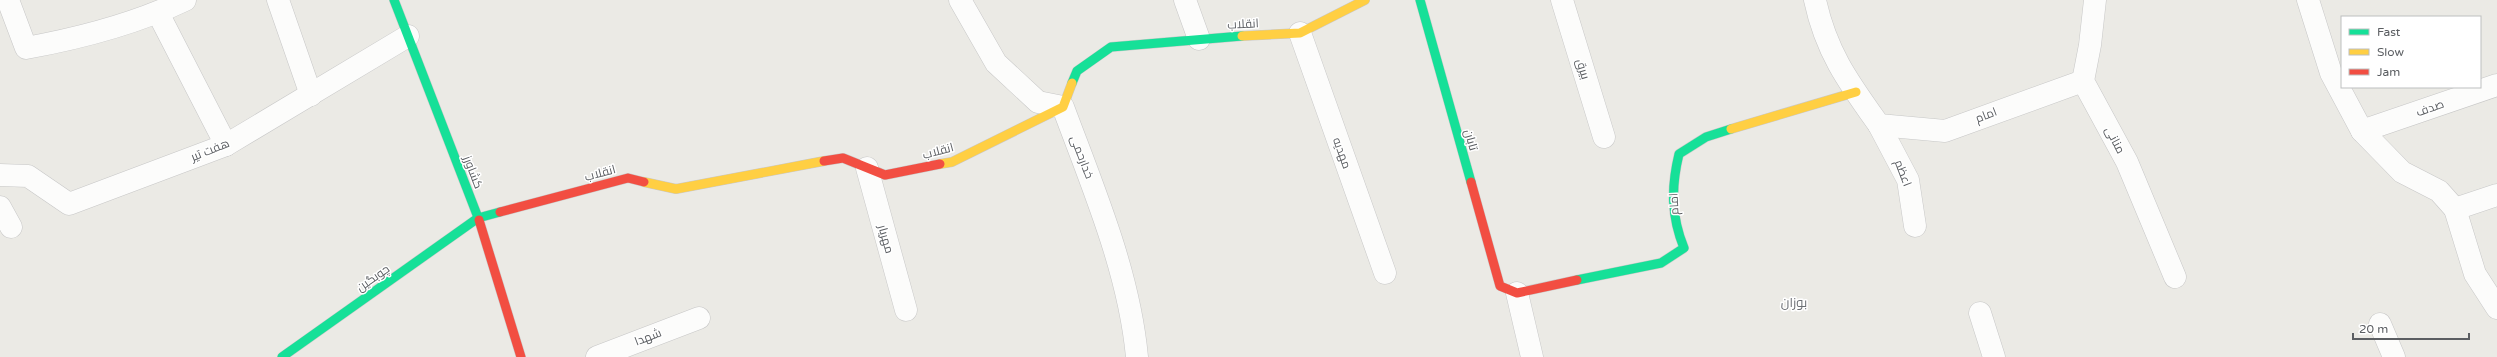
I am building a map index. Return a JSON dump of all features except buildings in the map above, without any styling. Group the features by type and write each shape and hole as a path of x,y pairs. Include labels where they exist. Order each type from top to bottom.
{"street":[{"path":"8,0 26,48 70,40 158,13 185,0"},
{"path":"278,0 311,95"},
{"name":"کشاورز","path":"394,0 478,218 521,357"},
{"path":"960,0 996,63 1038,102 1063,108"},
{"path":"1185,0 1199,39"},
{"name":"انقلاب","path":"478,218 628,178 676,189 843,158 885,175 952,162 1063,108 1077,71 1111,47 1199,39 1300,33 1365,0"},
{"name":"تابان","path":"1420,0 1508,289"},
{"name":"بیرق","path":"1562,0 1604,137"},
{"path":"1815,0 1821,29 1845,77 1880,125"},
{"path":"2083,81 2090,45 2095,0"},
{"path":"2308,0 2331,73 2362,131 2402,172 2439,191 2454,209 2475,274 2497,308"},
{"path":"158,13 226,145"},
{"name":"مهدیه","path":"1300,33 1385,273"},
{"name":"هفت تیر","path":"0,175 28,176 69,204 226,145 408,36"},
{"name":"امام","path":"1880,125 1945,131 2083,81"},
{"name":"منانی","path":"2083,81 2127,162 2175,278"},
{"name":"صدف","path":"2362,131 2497,85"},
{"name":"امام","path":"1508,289 1661,263 1684,248 1675,227 1672,177 1679,154 1706,137 1856,92"},
{"name":"خدارحمی","path":"1063,108 1105,219 1134,324 1137,357"},
{"name":"اعظم","path":"1880,125 1908,180 1915,226"},
{"name":"مهریار","path":"867,168 906,310"},
{"path":"2454,209 2497,195"},
{"path":"0,207 11,228"},
{"name":"چوبگین","path":"282,357 478,218"},
{"path":"1508,289 1532,357"},
{"path":"1980,313 1994,357"},
{"name":"شهدا","path":"597,357 699,318"},
{"path":"2380,324 2394,357"}],"traffic: fast":[{"path":"394,0 479,220"},
{"path":"1420,0 1471,182"},
{"path":"1072,83 1077,71 1111,47 1242,36"},
{"path":"1577,280 1661,263 1684,248 1677,224 1674,201 1676,166 1679,154 1706,137 1731,129"},
{"path":"282,357 478,218 500,212"}],"traffic: slow":[{"path":"1242,36 1300,33 1365,0"},
{"path":"940,164 952,162 1063,107 1072,83"},
{"path":"1731,129 1856,92"},
{"path":"644,182 676,189 824,161"}],"traffic: jam":[{"path":"824,161 843,158 885,175 940,164"},
{"path":"500,212 628,178 644,182"},
{"path":"1471,182 1500,286 1517,293 1577,280"},
{"path":"479,220 521,357"}],"district":[{"name":"بوزان","path":"1794,303"}]}
